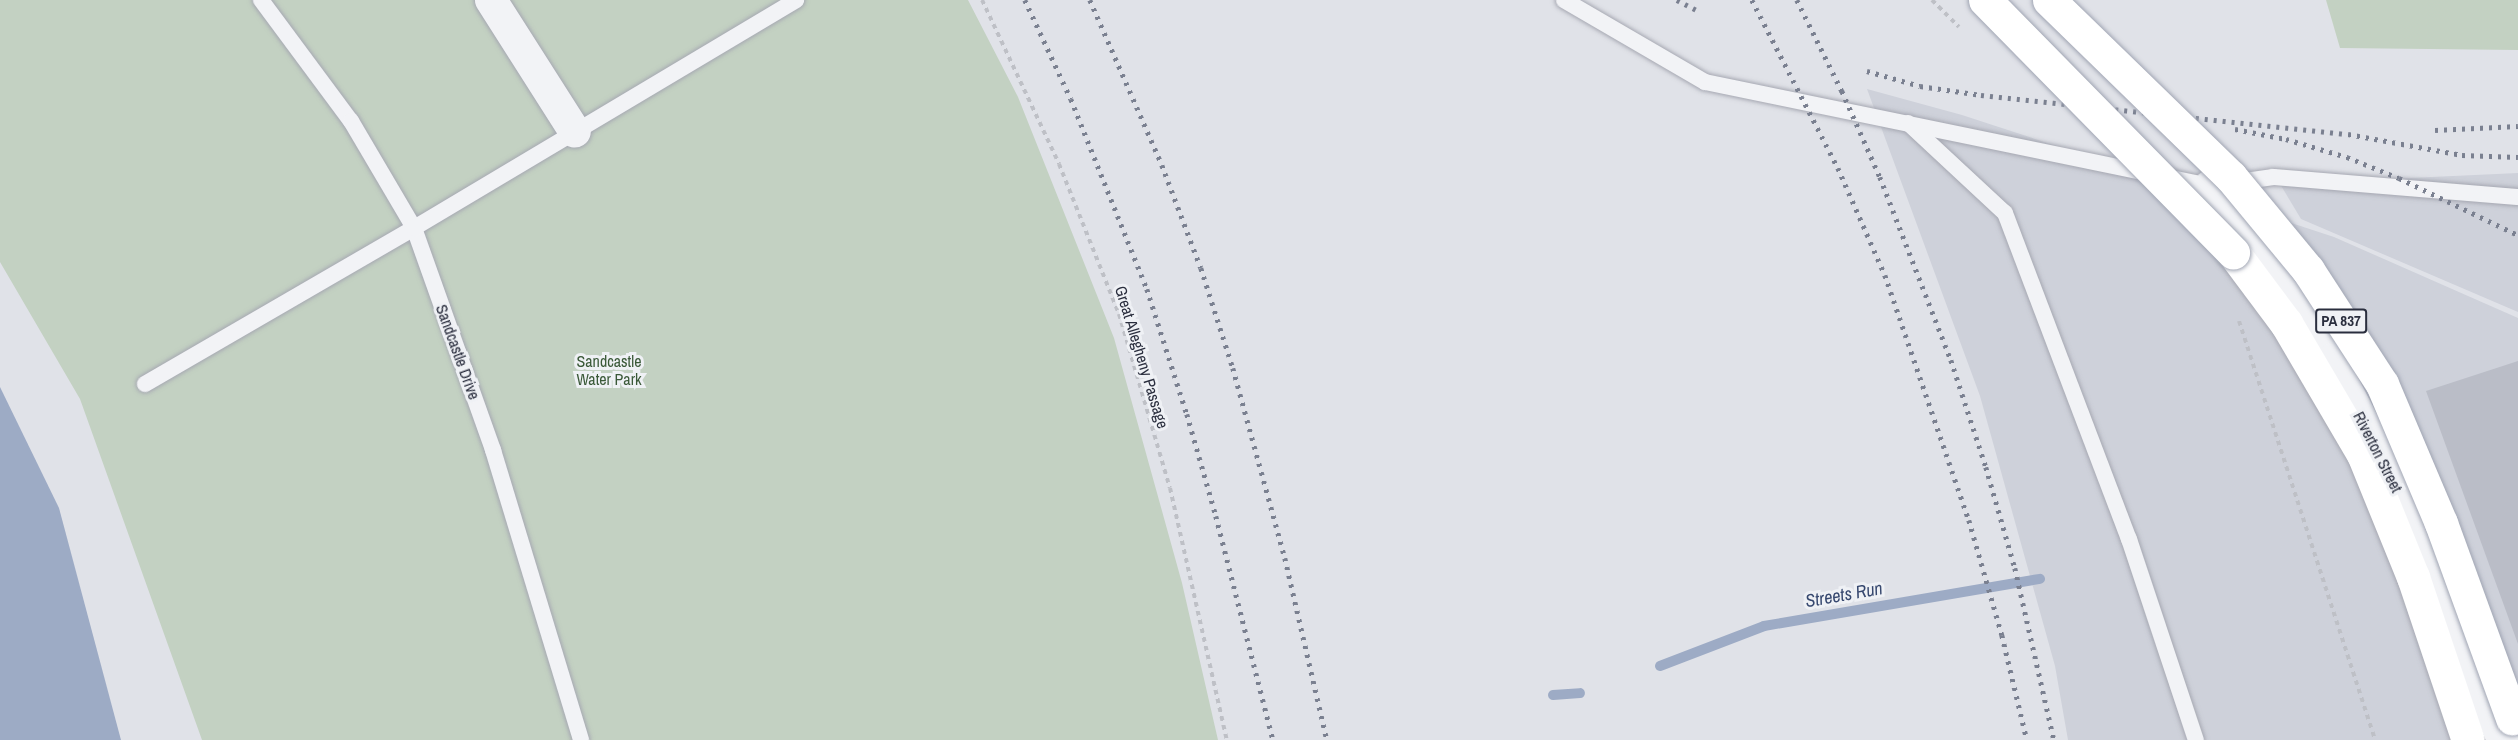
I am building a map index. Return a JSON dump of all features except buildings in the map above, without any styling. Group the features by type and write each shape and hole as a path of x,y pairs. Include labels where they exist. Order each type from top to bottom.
{"main road":[{"name":"PA 837","path":"1985,0 2233,252 2286,322 2363,454 2413,577 2464,734"},
{"name":"PA 837","path":"2049,0 2231,177 2308,270 2382,384 2441,523 2518,735"}],"street":[{"path":"491,0 575,132"},
{"name":"Riverton Street","path":"2210,186 2331,360 2398,489 2503,740"}],"lane":[{"name":"Sandcastle Drive","path":"261,0 351,121 414,228 493,450 581,740"},
{"path":"146,384 414,228 796,0"},
{"path":"1564,0 1705,82 2210,186 2273,177 2518,197"},
{"path":"1907,122 2005,213 2129,539 2196,740"}],"path":[{"name":"Great Allegheny Passage","path":"982,0 1059,164 1119,314 1170,488 1227,740"},
{"path":"2237,318 2375,740"}],"shaded area":[{"path":"1867,89 1962,115 2334,237 2518,318 2518,740 2068,740 2055,666 1980,396"},
{"path":"2518,173 2518,312 2301,219 2280,184"}],"green space":[{"name":"Sandcastle Water Park","path":"0,0 968,0 1018,97 1114,338 1182,583 1218,740 202,740 80,399 0,262"},
{"path":"2326,0 2518,0 2518,50 2340,48"}],"water":[{"path":"0,387 59,508 121,740 0,740"}],"waterway":[{"name":"Streets Run","path":"1660,666 1764,626 2040,579"},
{"name":"Streets Run","path":"1553,695 1580,693"}],"railway":[{"path":"1025,0 1071,99 1147,289 1187,414 1216,516 1273,740"},
{"path":"1090,0 1162,165 1201,268 1233,368 1285,558 1327,740"},
{"path":"1677,0 1701,12"},
{"path":"1752,0 1838,168 1885,275 1969,520 2002,635 2027,740"},
{"path":"1797,0 1842,91 1880,177 1951,360 1986,467 2015,568 2054,740"},
{"path":"1867,71 1920,86 1981,95 2348,134 2462,155 2518,157"},
{"path":"2435,130 2518,126"},
{"path":"2235,129 2286,139 2347,157 2399,178 2518,235"}]}
